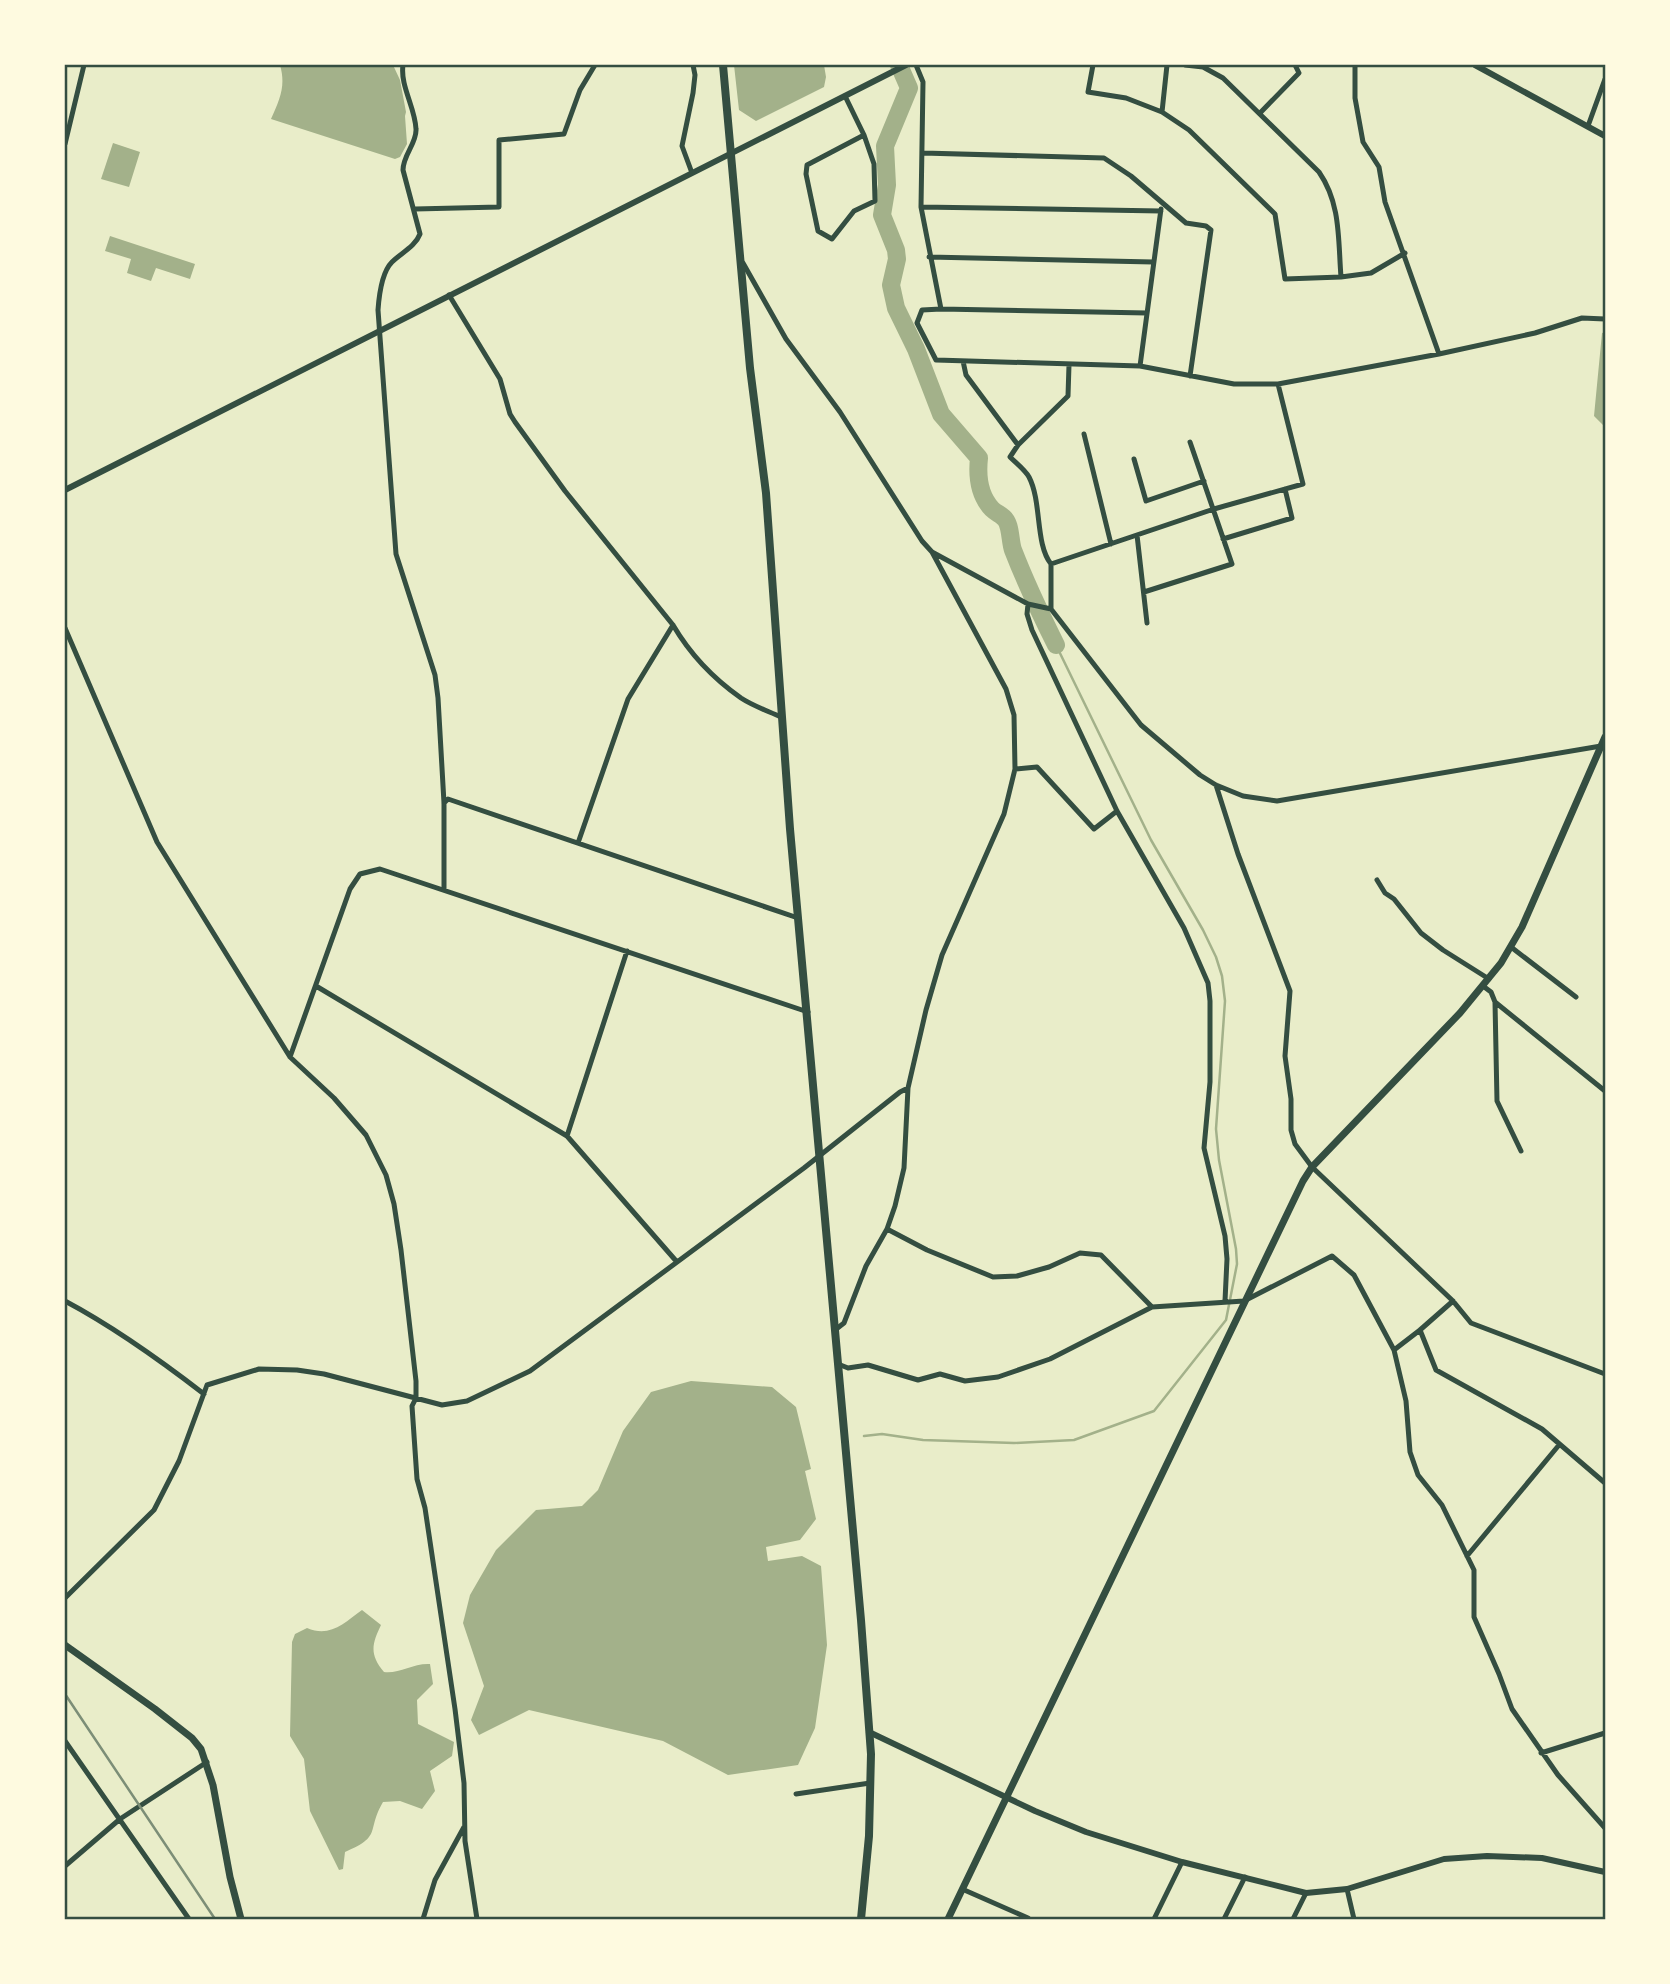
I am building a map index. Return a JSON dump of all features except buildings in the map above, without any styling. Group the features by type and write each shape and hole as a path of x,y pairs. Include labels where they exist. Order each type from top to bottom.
{"highway":[{"path":"723,65 750,368 766,494 781,717 869,1732 869,1836 861,1919"}],"main road":[{"path":"948,1919 1303,1181 1312,1167 1483,986 1511,947 1605,737"},
{"path":"65,1645 192,1738 201,1749 207,1762 230,1877 242,1919"}],"street":[{"path":"65,144 85,65"},
{"path":"403,65 403,79 416,132 402,163 402,170 420,234 388,267 379,299 380,329 396,554 435,674 444,803 444,889"},
{"path":"415,209 499,207 499,140 564,134 580,90 595,65"},
{"path":"692,173 682,146 693,93 693,65"},
{"path":"65,490 906,65"},
{"path":"916,65 923,82 921,207 941,309"},
{"path":"1093,65 1088,92 1126,97 1162,112 1189,130 1275,214 1285,279 1341,277 1371,272 1405,253"},
{"path":"1162,112 1167,65"},
{"path":"1185,65 1203,67 1223,78 1319,172 1329,186 1336,208 1341,277"},
{"path":"1260,113 1299,72 1295,65"},
{"path":"1355,65 1355,98 1363,142 1379,167 1385,202 1439,354"},
{"path":"1475,65 1491,68 1605,136"},
{"path":"1588,126 1605,79"},
{"path":"845,96 864,135 874,164 875,201 854,211 832,239 818,231 806,174 807,165 864,135"},
{"path":"923,153 1104,158 1131,176 1186,223 1206,226 1211,230 1190,376"},
{"path":"1140,366 1162,202"},
{"path":"921,207 1161,211"},
{"path":"929,257 1153,262"},
{"path":"742,261 786,339 840,412 922,541 932,552 949,587 982,642 1006,690 1014,715 1016,769 1004,814 942,955 926,1010 908,1088 904,1168 895,1206 887,1229 866,1266 844,1323 835,1330"},
{"path":"449,295 500,379 515,422 565,491 673,625 683,643 743,699 781,717"},
{"path":"1147,313 941,309 922,310 917,323 936,360 1140,366 1234,384 1278,384 1439,354 1535,333 1582,318 1605,319"},
{"path":"963,361 966,375 1018,445"},
{"path":"1069,365 1068,396 1018,445 1010,457 1029,477 1038,509 1051,564 1051,609 1141,725 1200,775 1243,796 1277,801 1601,746"},
{"path":"1051,564 1214,509 1303,484 1278,384"},
{"path":"1084,434 1111,544"},
{"path":"1144,592 1232,564 1189,442"},
{"path":"1134,459 1146,501 1204,481"},
{"path":"1223,539 1292,518 1285,489"},
{"path":"1137,535 1147,623"},
{"path":"932,552 1030,605 1051,609"},
{"path":"1030,605 1027,614 1032,630 1117,811 1184,928 1208,983 1210,1082 1204,1148 1212,1191 1225,1236 1225,1301"},
{"path":"578,843 628,699 673,625"},
{"path":"65,628 157,842 290,1057 334,1098 366,1135 386,1175 394,1204 401,1250 416,1381 416,1398 412,1406 417,1479 425,1508 455,1709 464,1783 465,1841 477,1919"},
{"path":"1016,769 1037,767 1094,829 1117,811"},
{"path":"1216,785 1238,854 1290,991 1285,1056 1294,1144 1312,1167 1453,1301 1471,1323 1605,1374"},
{"path":"444,803 448,799 800,919"},
{"path":"290,1057 350,889 360,874 380,869 807,1012"},
{"path":"1377,880 1385,893 1394,899 1421,933 1489,979"},
{"path":"1511,947 1576,997"},
{"path":"567,1136 627,951"},
{"path":"316,986 567,1136 677,1262"},
{"path":"1483,986 1491,992 1494,1002 1497,1101 1521,1151"},
{"path":"1494,1002 1605,1091"},
{"path":"65,1598 154,1510 179,1461 207,1385 259,1369 324,1374 442,1405 467,1401 530,1371 908,1088"},
{"path":"887,1229 927,1250 993,1277 1017,1276 1049,1267 1080,1253 1101,1255 1152,1307"},
{"path":"838,1364 848,1368 868,1365 918,1380 940,1374 965,1381 998,1377 1050,1359 1152,1307 1244,1301 1332,1256 1353,1275 1394,1350 1406,1401 1410,1452 1418,1475 1442,1504 1474,1570 1474,1617 1512,1709 1558,1775 1605,1828"},
{"path":"65,1301 92,1315 204,1394"},
{"path":"1394,1350 1453,1301"},
{"path":"1420,1330 1436,1370 1542,1429 1605,1483"},
{"path":"1467,1556 1559,1444"},
{"path":"869,1732 1005,1798 1086,1832 1182,1862 1306,1892 1347,1889 1430,1862 1487,1856 1542,1858 1605,1872"},
{"path":"1541,1753 1605,1733"},
{"path":"65,1741 122,1817 189,1919"},
{"path":"65,1753 71,1748"},
{"path":"65,1866 122,1817 207,1762"},
{"path":"796,1794 870,1783"},
{"path":"424,1919 435,1880 466,1824"},
{"path":"1154,1919 1182,1862"},
{"path":"1224,1919 1245,1877"},
{"path":"962,1889 1028,1919"},
{"path":"1347,1889 1354,1919"},
{"path":"1293,1919 1306,1892"}],"shaded area":[{"path":"280,65 393,65 400,80 406,112 407,144 400,157 395,159 271,119 281,92"},
{"path":"734,65 824,65 826,77 824,87 756,121 739,110"},
{"path":"113,143 140,152 129,187 101,179"},
{"path":"110,236 195,264 190,279 156,268 151,281 127,273 131,259 105,251"},
{"path":"1605,332 1605,427 1594,416 1602,333"},
{"path":"691,1381 772,1387 796,1407 811,1469 805,1471 816,1519 800,1540 766,1547 768,1561 802,1556 821,1566 827,1645 815,1728 798,1765 728,1775 663,1741 529,1710 479,1735 471,1720 484,1686 463,1623 470,1595 496,1550 536,1510 582,1506 598,1490 623,1431 651,1392"},
{"path":"362,1610 381,1625 374,1654 384,1672 430,1664 433,1684 417,1700 418,1724 454,1742 452,1756 430,1771 435,1791 422,1809 400,1801 383,1802 369,1837 365,1842 345,1852 343,1869 339,1870 310,1811 304,1759 290,1736 292,1642 295,1634 307,1628 315,1631 330,1630"}],"waterway":[{"path":"899,65 909,88 885,146 887,185 882,215 896,250 897,259 891,285 896,308 916,349 941,414 979,458 982,491 992,509 1007,522 1012,547 1056,645"},
{"path":"864,1436 882,1434 923,1440 1014,1443 1074,1440 1154,1411 1226,1320 1237,1264 1216,1129 1225,1001 1222,976 1203,930 1151,840 1056,645"}],"railway":[{"path":"65,1694 215,1919"}]}
